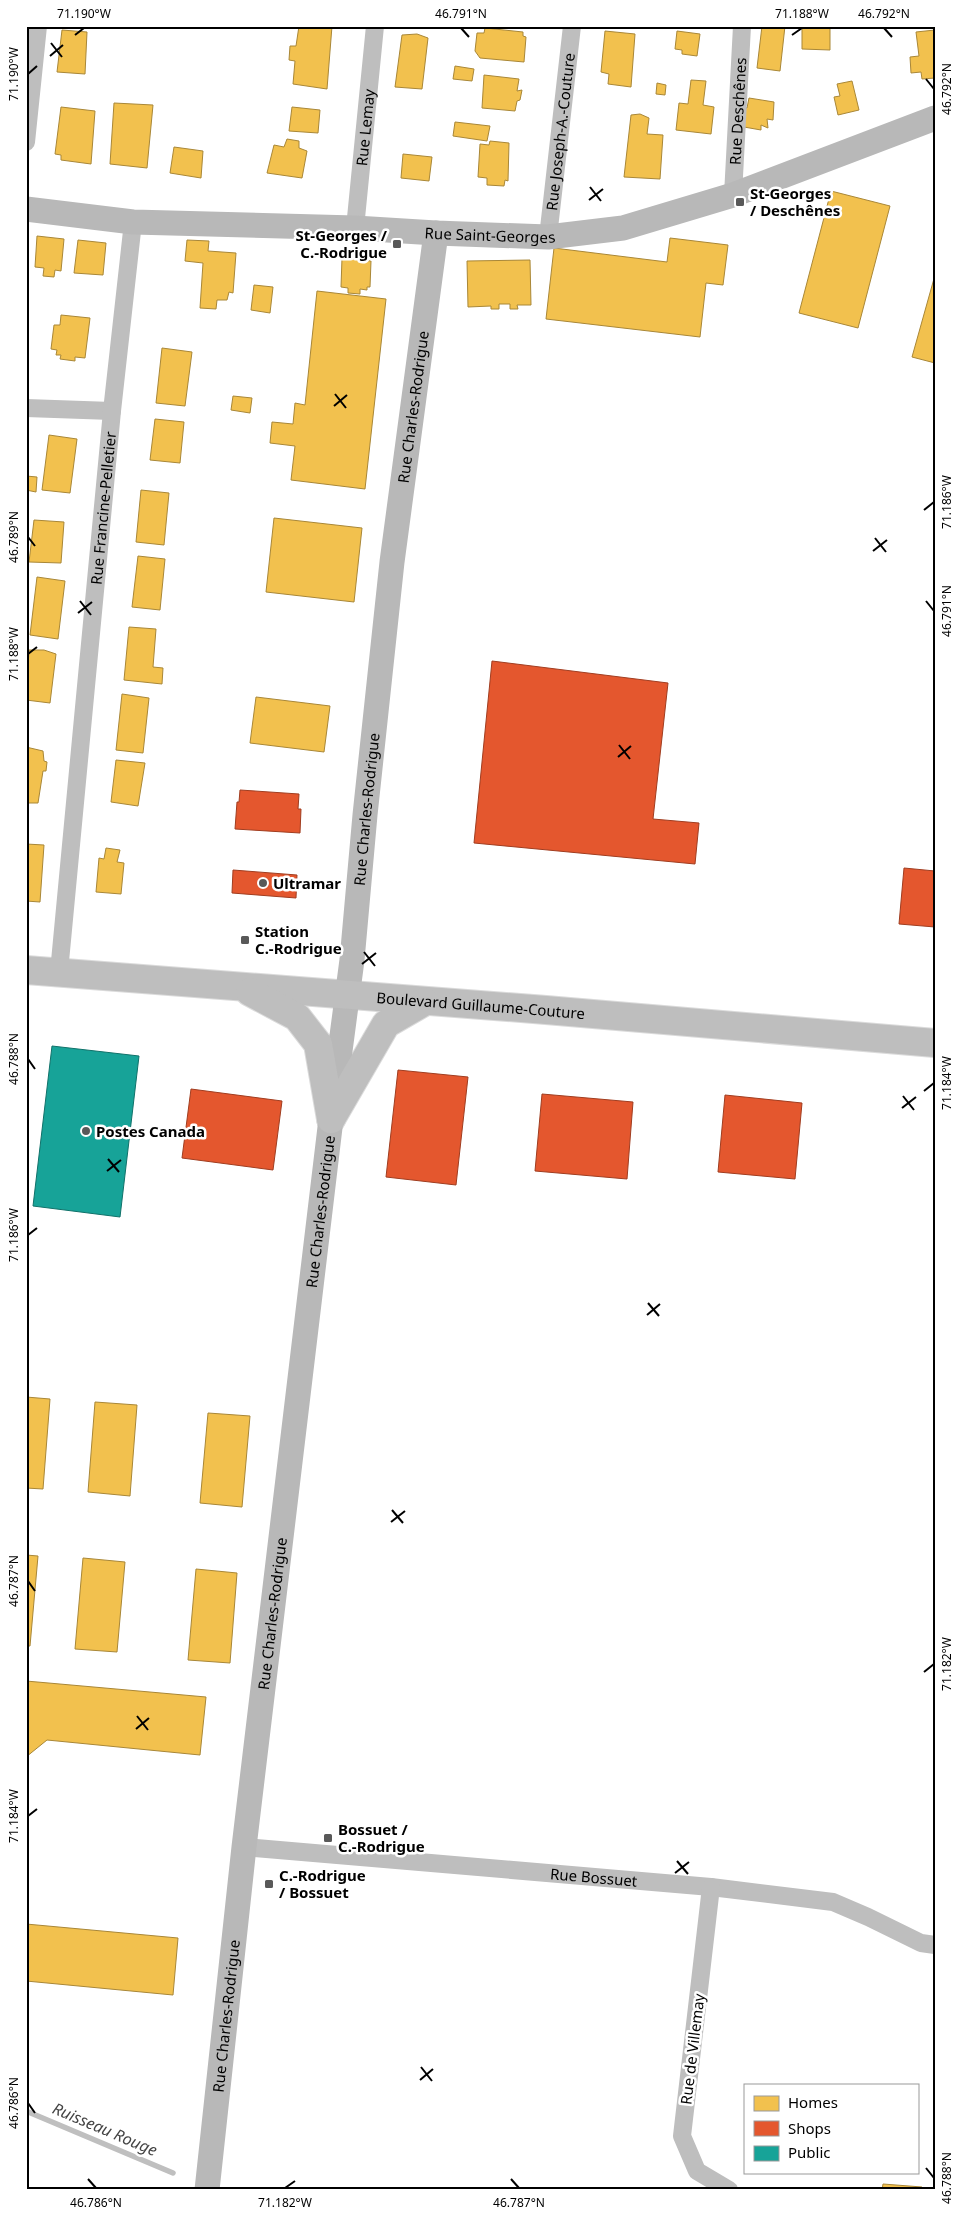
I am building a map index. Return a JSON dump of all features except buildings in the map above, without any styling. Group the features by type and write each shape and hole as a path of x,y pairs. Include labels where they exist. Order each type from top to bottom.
{"main road":[{"name":"Boulevard Guillaume-Couture","path":"26,970 546,1010 935,1043"},
{"path":"240,987 297,1017 318,1044 330,1119"},
{"path":"330,1119 386,1024 424,1002"}],"street":[{"path":"26,142 38,26"},
{"name":"Rue Lemay","path":"355,228 375,26"},
{"name":"Rue Joseph-A.-Couture","path":"548,237 572,26"},
{"name":"Rue Deschênes","path":"733,196 742,26"},
{"name":"Rue Saint-Georges","path":"26,209 133,222 355,228 436,234 548,237 623,228 733,196 935,118"},
{"name":"Rue Francine-Pelletier","path":"59,972 112,411 133,222"},
{"name":"Rue Charles-Rodrigue","path":"207,2190 244,1847 330,1119 348,996 392,562 436,234"},
{"path":"26,408 112,411"},
{"name":"Rue Bossuet","path":"244,1847 711,1887 832,1902 921,1943 935,1945"},
{"name":"Rue de Villemay","path":"711,1887 682,2136 697,2171 729,2190"}],"waterway":[{"name":"Ruisseau Rouge","path":"26,2111 173,2173"}],"place":[{"name":"St-Georges / Deschênes","path":"740,202"},
{"name":"St-Georges / C.-Rodrigue","path":"397,244"},
{"name":"Ultramar","path":"263,883"},
{"name":"Station C.-Rodrigue","path":"245,940"},
{"name":"Postes Canada","path":"86,1131"},
{"name":"Bossuet / C.-Rodrigue","path":"328,1838"},
{"name":"C.-Rodrigue / Bossuet","path":"269,1884"}]}
